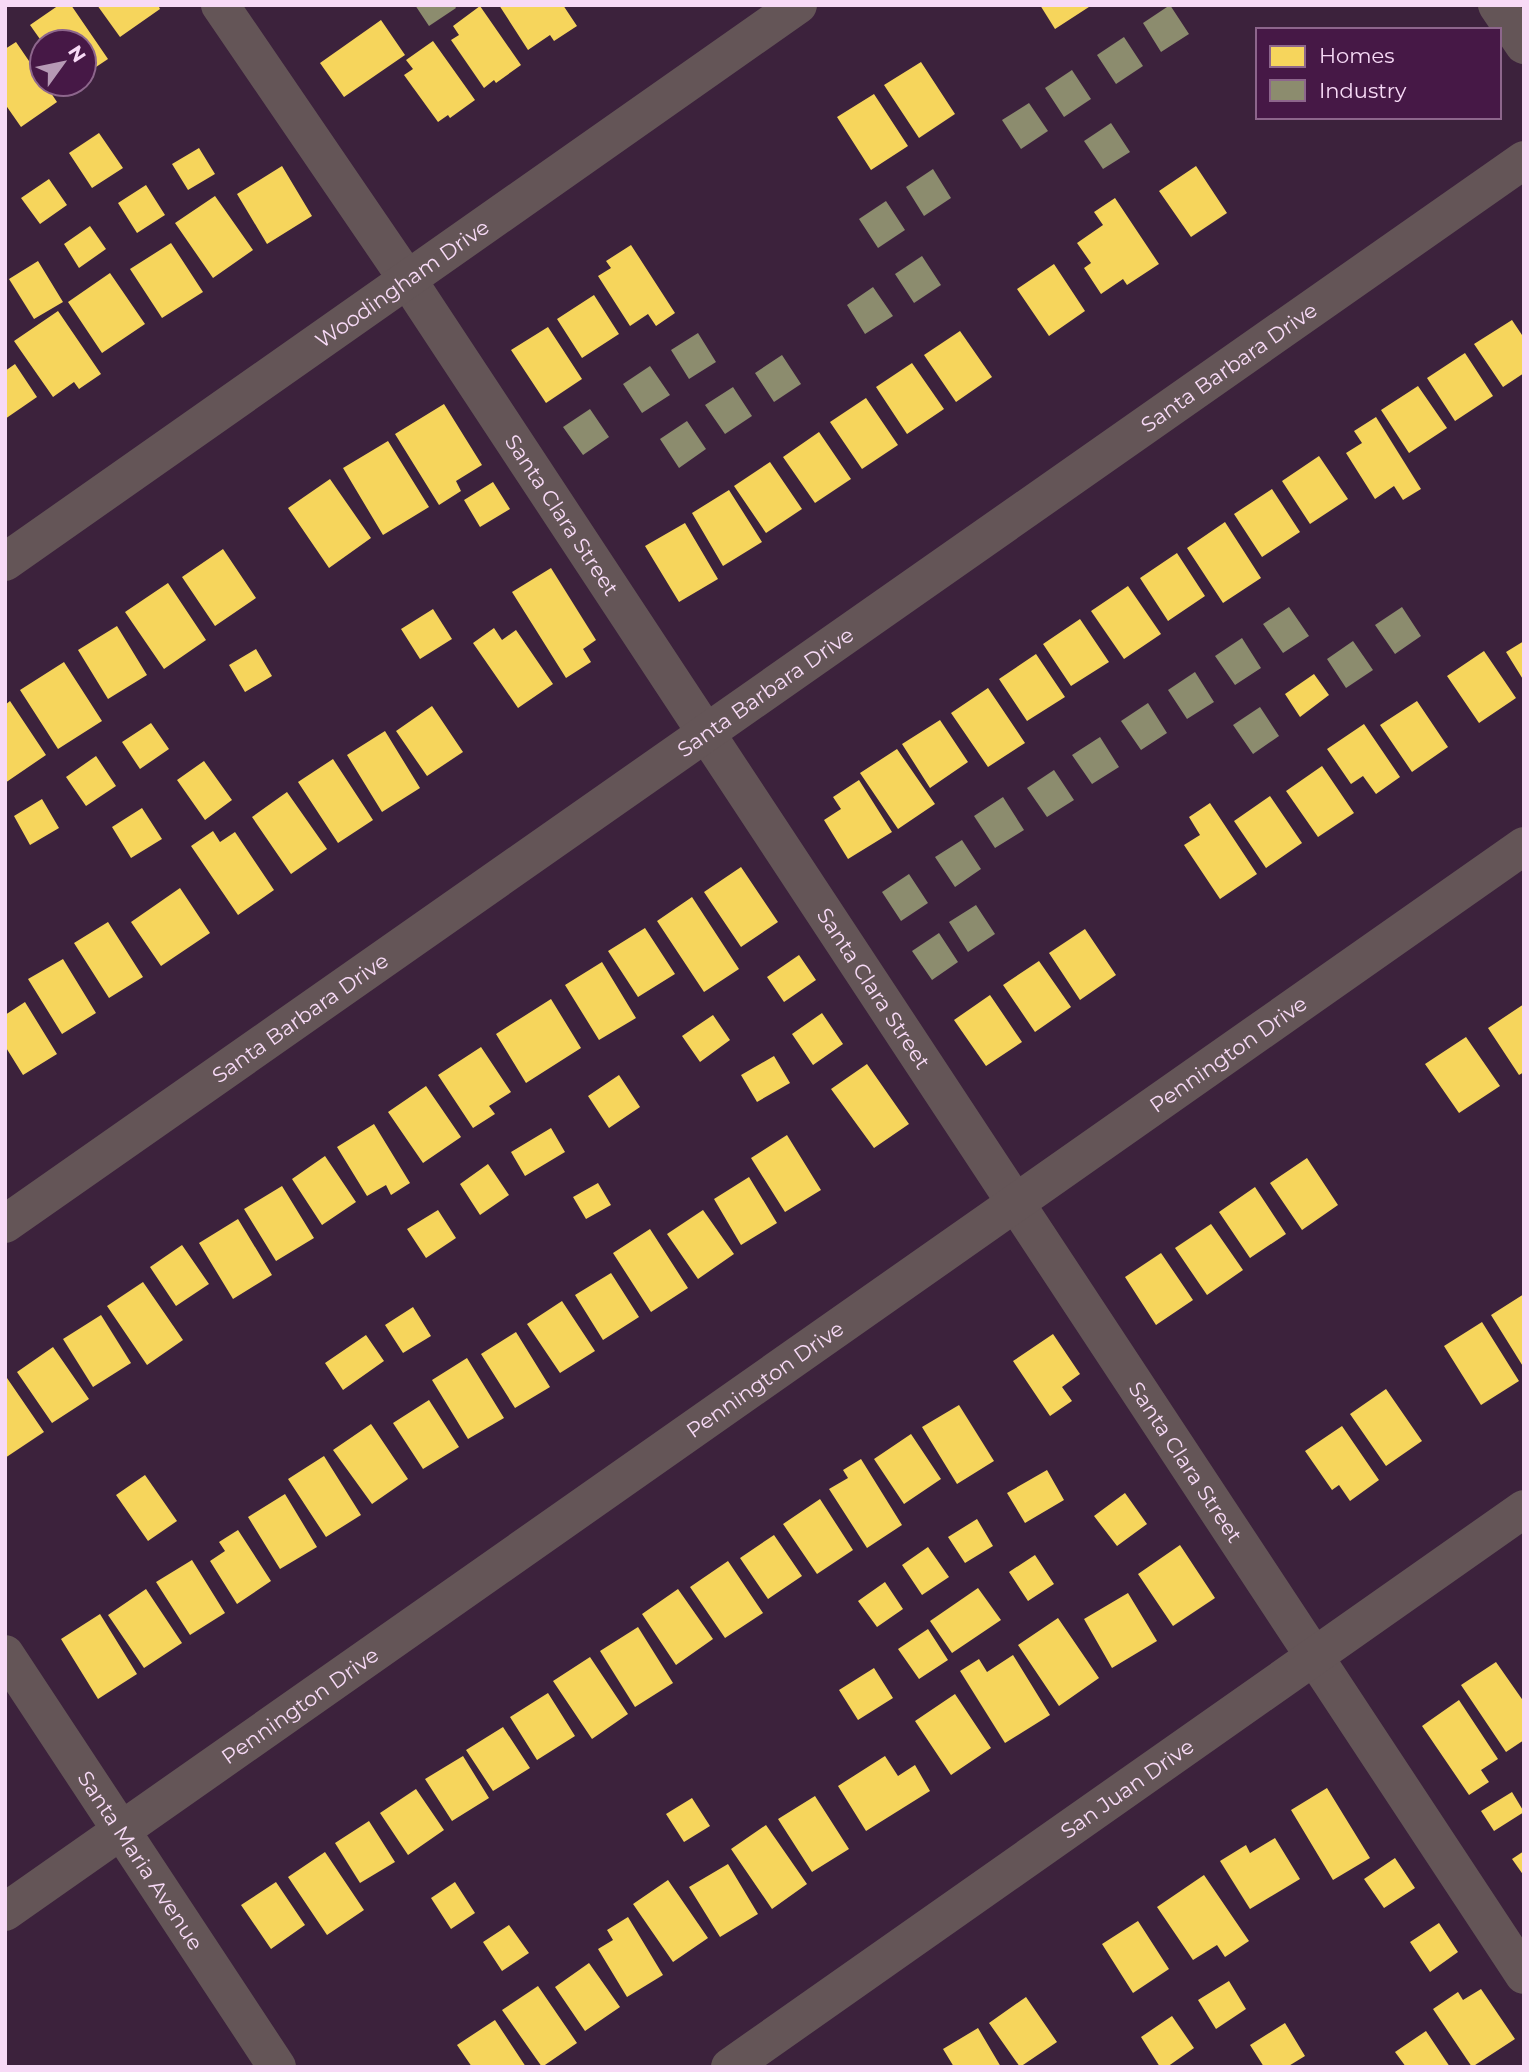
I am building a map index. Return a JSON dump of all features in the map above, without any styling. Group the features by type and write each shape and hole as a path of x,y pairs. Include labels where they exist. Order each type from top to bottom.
{"street":[{"name":"Santa Clara Street","path":"220,5 407,279 1524,1975"},
{"name":"Woodingham Drive","path":"5,562 798,5"},
{"path":"1497,5 1524,45"},
{"name":"Santa Barbara Drive","path":"5,1224 1524,160"},
{"name":"Pennington Drive","path":"5,1912 1524,846"},
{"name":"San Juan Drive","path":"730,2067 1524,1509"},
{"name":"Santa Maria Avenue","path":"5,1654 277,2067"}],"building: Homes":[{"path":"59,5 71,5 87,28 32,28 30,25"},
{"path":"97,5 158,5 160,9 120,37"},
{"path":"499,5 563,5 577,26 554,41 550,35 528,50"},
{"path":"1040,5 1092,5 1055,29"},
{"path":"480,6 521,65 484,88 451,40 459,35 453,26"},
{"path":"381,20 405,55 344,97 320,63"},
{"path":"433,41 475,100 450,118 448,115 438,122 404,75 413,69 406,60"},
{"path":"16,42 28,60 28,98 54,98 57,102 21,127 5,104 5,49"},
{"path":"98,44 108,59 98,66"},
{"path":"921,62 955,114 919,138 884,85"},
{"path":"874,94 908,146 871,170 837,117"},
{"path":"99,133 123,168 92,188 69,153"},
{"path":"199,148 215,174 188,190 172,164"},
{"path":"282,166 312,216 267,244 237,194"},
{"path":"1196,166 1227,213 1191,237 1159,191"},
{"path":"49,179 67,205 40,224 21,198"},
{"path":"146,185 165,215 137,233 118,203"},
{"path":"215,196 253,250 213,278 175,223"},
{"path":"1115,198 1159,264 1127,285 1123,279 1101,294 1084,268 1091,263 1077,243 1103,225 1094,212"},
{"path":"90,226 106,249 79,268 64,244"},
{"path":"171,243 203,292 162,318 130,269"},
{"path":"631,245 675,313 656,326 648,314 630,326 598,276 611,268 606,261"},
{"path":"38,261 63,302 34,319 9,279"},
{"path":"1054,264 1085,311 1049,336 1017,289"},
{"path":"110,273 145,324 102,353 68,302"},
{"path":"594,295 619,334 582,358 557,319"},
{"path":"58,311 101,374 79,389 74,382 53,397 14,341"},
{"path":"1512,320 1524,338 1524,373 1503,387 1474,344"},
{"path":"548,327 582,379 546,403 511,350"},
{"path":"960,331 992,377 956,402 924,355"},
{"path":"1465,353 1493,396 1455,421 1427,378"},
{"path":"912,363 944,409 907,434 876,387"},
{"path":"15,364 37,397 5,419 5,371"},
{"path":"1418,386 1447,428 1409,453 1381,410"},
{"path":"866,398 898,445 862,469 830,422"},
{"path":"444,404 482,465 456,481 461,491 439,505 395,434"},
{"path":"1376,417 1421,489 1403,500 1394,486 1375,499 1346,453 1362,443 1354,431"},
{"path":"819,432 851,479 815,503 783,457"},
{"path":"388,441 429,507 383,535 343,468"},
{"path":"1319,456 1348,499 1310,524 1282,481"},
{"path":"770,462 802,509 766,533 734,486"},
{"path":"330,479 371,538 329,568 288,508"},
{"path":"493,482 510,509 480,527 464,500"},
{"path":"1272,489 1300,532 1262,557 1234,514"},
{"path":"729,490 762,542 723,566 692,513"},
{"path":"1225,522 1261,578 1223,603 1187,548"},
{"path":"685,523 718,579 679,602 645,546"},
{"path":"223,549 256,598 215,626 182,577"},
{"path":"1177,553 1205,596 1168,621 1140,578"},
{"path":"551,568 596,640 583,649 591,662 566,678 512,592"},
{"path":"168,583 206,640 164,669 125,612"},
{"path":"1128,586 1161,634 1124,659 1091,611"},
{"path":"433,609 452,639 420,659 401,629"},
{"path":"1080,619 1109,662 1071,686 1043,644"},
{"path":"117,626 147,675 108,699 78,650"},
{"path":"494,628 502,640 516,630 553,684 518,708 473,643"},
{"path":"1524,641 1524,681 1506,652"},
{"path":"256,649 272,676 245,692 229,665"},
{"path":"1484,651 1516,698 1479,723 1447,676"},
{"path":"1036,654 1065,697 1027,721 999,679"},
{"path":"64,662 102,721 58,749 20,690"},
{"path":"1314,674 1329,695 1300,717 1285,694"},
{"path":"988,688 1025,743 988,767 951,713"},
{"path":"10,701 46,755 5,783 5,705"},
{"path":"1417,701 1448,747 1412,772 1380,725"},
{"path":"432,706 463,752 427,776 396,731"},
{"path":"940,720 968,762 930,788 902,744"},
{"path":"151,723 169,749 140,769 122,742"},
{"path":"1364,724 1400,777 1376,794 1363,776 1351,784 1327,749"},
{"path":"385,731 420,788 382,812 347,755"},
{"path":"897,749 935,804 898,829 860,773"},
{"path":"96,756 116,786 86,806 66,777"},
{"path":"333,759 373,820 338,843 298,782"},
{"path":"204,761 232,800 205,820 177,780"},
{"path":"1322,766 1354,813 1318,837 1286,791"},
{"path":"859,780 892,832 848,859 824,820 841,809 833,797"},
{"path":"287,792 327,849 291,874 252,817"},
{"path":"1270,796 1302,843 1266,868 1234,821"},
{"path":"42,799 59,828 30,845 14,816"},
{"path":"1210,803 1257,874 1220,899 1184,845 1200,835 1189,817"},
{"path":"142,808 162,839 131,858 112,827"},
{"path":"213,831 220,842 235,832 274,890 238,915 191,846"},
{"path":"741,867 778,922 741,947 704,892"},
{"path":"180,888 210,933 161,966 131,922"},
{"path":"692,897 739,969 704,992 657,921"},
{"path":"108,922 143,977 109,998 74,943"},
{"path":"645,928 675,974 638,997 608,951"},
{"path":"1085,929 1116,975 1080,1000 1049,953"},
{"path":"799,955 816,980 784,1002 767,977"},
{"path":"63,959 96,1013 62,1034 28,979"},
{"path":"1039,961 1071,1007 1035,1032 1003,985"},
{"path":"602,962 636,1018 599,1040 565,985"},
{"path":"990,995 1022,1042 986,1066 954,1020"},
{"path":"551,999 581,1048 526,1083 496,1034"},
{"path":"25,1002 57,1054 23,1075 5,1046 5,1015"},
{"path":"1524,1004 1524,1072 1519,1075 1488,1028"},
{"path":"822,1013 843,1044 813,1065 792,1034"},
{"path":"713,1015 730,1040 700,1062 682,1036"},
{"path":"1466,1037 1500,1086 1459,1113 1425,1064"},
{"path":"481,1047 511,1092 489,1106 495,1114 473,1128 438,1075"},
{"path":"774,1056 790,1083 757,1102 741,1075"},
{"path":"867,1064 909,1124 874,1148 831,1089"},
{"path":"619,1075 640,1107 609,1128 588,1096"},
{"path":"426,1086 461,1137 423,1163 388,1112"},
{"path":"374,1124 410,1183 391,1195 386,1185 367,1196 337,1147"},
{"path":"551,1128 565,1152 525,1176 511,1152"},
{"path":"787,1135 821,1190 785,1212 751,1158"},
{"path":"325,1156 356,1202 322,1225 292,1179"},
{"path":"1307,1158 1338,1205 1302,1230 1270,1183"},
{"path":"488,1164 509,1195 480,1215 460,1184"},
{"path":"749,1177 777,1223 741,1245 714,1199"},
{"path":"598,1183 611,1205 586,1219 573,1197"},
{"path":"282,1186 314,1238 276,1261 244,1209"},
{"path":"1255,1187 1286,1234 1250,1258 1219,1212"},
{"path":"438,1210 456,1238 426,1258 407,1229"},
{"path":"703,1210 734,1254 698,1279 667,1234"},
{"path":"238,1219 272,1275 233,1299 199,1243"},
{"path":"1211,1224 1243,1270 1207,1295 1175,1248"},
{"path":"650,1229 688,1288 651,1312 613,1253"},
{"path":"182,1245 209,1284 176,1306 150,1267"},
{"path":"1161,1253 1193,1300 1156,1325 1125,1277"},
{"path":"611,1273 639,1317 603,1340 575,1295"},
{"path":"143,1282 183,1340 147,1365 107,1306"},
{"path":"1524,1294 1524,1368 1491,1315"},
{"path":"562,1301 595,1351 560,1373 527,1324"},
{"path":"413,1307 431,1336 403,1353 385,1325"},
{"path":"101,1315 131,1363 93,1387 63,1339"},
{"path":"1482,1322 1519,1381 1481,1405 1444,1346"},
{"path":"516,1332 550,1387 515,1408 481,1354"},
{"path":"1053,1334 1080,1374 1062,1387 1072,1401 1050,1416 1013,1361"},
{"path":"366,1335 384,1361 343,1390 325,1363"},
{"path":"53,1347 89,1399 52,1423 17,1372"},
{"path":"467,1358 504,1418 468,1439 432,1380"},
{"path":"7,1378 44,1432 5,1458 5,1380"},
{"path":"1386,1389 1422,1441 1386,1466 1350,1414"},
{"path":"429,1400 459,1447 423,1469 393,1423"},
{"path":"959,1405 994,1461 957,1484 922,1427"},
{"path":"371,1424 408,1479 372,1504 333,1450"},
{"path":"1342,1426 1379,1480 1350,1501 1339,1485 1332,1490 1305,1451"},
{"path":"911,1434 941,1479 904,1504 874,1459"},
{"path":"324,1456 361,1515 326,1537 288,1479"},
{"path":"861,1459 902,1525 867,1548 829,1489 848,1478 843,1470"},
{"path":"1047,1470 1064,1500 1025,1523 1007,1493"},
{"path":"145,1475 177,1521 148,1541 116,1495"},
{"path":"1125,1493 1147,1524 1117,1546 1094,1516"},
{"path":"285,1494 317,1547 280,1569 248,1517"},
{"path":"820,1499 853,1550 817,1574 783,1524"},
{"path":"977,1519 993,1546 965,1563 948,1537"},
{"path":"238,1530 271,1581 237,1604 210,1561 225,1551 219,1542"},
{"path":"774,1535 802,1576 768,1599 740,1558"},
{"path":"1180,1545 1215,1598 1173,1626 1138,1574"},
{"path":"928,1547 949,1577 922,1595 902,1565"},
{"path":"1035,1555 1054,1584 1028,1601 1009,1572"},
{"path":"192,1560 225,1613 190,1635 156,1582"},
{"path":"728,1561 763,1613 725,1638 690,1587"},
{"path":"885,1582 903,1609 877,1627 858,1601"},
{"path":"978,1588 1001,1620 952,1653 930,1621"},
{"path":"146,1589 182,1643 144,1668 108,1615"},
{"path":"678,1589 713,1639 676,1665 642,1614"},
{"path":"1128,1593 1157,1641 1112,1668 1084,1619"},
{"path":"100,1614 137,1674 98,1699 61,1639"},
{"path":"1058,1618 1099,1678 1059,1706 1018,1645"},
{"path":"638,1627 673,1683 635,1707 600,1651"},
{"path":"928,1629 948,1660 919,1679 898,1649"},
{"path":"1013,1655 1050,1715 1005,1743 960,1671 979,1659 987,1672"},
{"path":"590,1657 628,1714 592,1739 553,1681"},
{"path":"1496,1662 1524,1702 1524,1740 1506,1752 1461,1685"},
{"path":"874,1668 893,1698 858,1720 839,1690"},
{"path":"548,1693 575,1736 537,1760 510,1717"},
{"path":"955,1694 991,1748 951,1775 915,1721"},
{"path":"1459,1700 1498,1759 1481,1770 1489,1782 1469,1795 1422,1726"},
{"path":"503,1727 530,1768 493,1791 466,1750"},
{"path":"463,1756 489,1798 452,1821 425,1779"},
{"path":"885,1756 898,1776 915,1765 930,1791 866,1831 838,1786"},
{"path":"1327,1788 1370,1858 1333,1880 1291,1810"},
{"path":"416,1789 444,1830 408,1855 380,1813"},
{"path":"1512,1792 1524,1812 1494,1831 1481,1811"},
{"path":"815,1796 849,1849 812,1872 778,1819"},
{"path":"692,1798 710,1826 684,1842 666,1814"},
{"path":"369,1821 395,1862 360,1883 335,1843"},
{"path":"766,1825 807,1884 772,1909 731,1849"},
{"path":"1275,1838 1300,1879 1250,1909 1220,1861 1246,1845 1250,1853"},
{"path":"1524,1851 1524,1876 1512,1859"},
{"path":"325,1852 364,1910 327,1935 288,1877"},
{"path":"1395,1858 1415,1888 1384,1908 1364,1879"},
{"path":"728,1864 758,1914 720,1937 689,1887"},
{"path":"1204,1875 1249,1941 1225,1957 1217,1945 1193,1960 1157,1907"},
{"path":"668,1880 708,1938 673,1962 633,1904"},
{"path":"276,1882 305,1925 271,1949 241,1905"},
{"path":"455,1882 475,1913 451,1929 431,1898"},
{"path":"628,1917 663,1975 627,1997 598,1949 613,1940 607,1930"},
{"path":"1138,1921 1169,1969 1133,1993 1102,1944"},
{"path":"1439,1923 1458,1952 1430,1972 1410,1942"},
{"path":"509,1925 529,1953 502,1971 483,1942"},
{"path":"589,1963 620,2007 585,2031 555,1987"},
{"path":"1229,1981 1246,2009 1216,2029 1198,2000"},
{"path":"538,1986 577,2043 542,2067 502,2010"},
{"path":"1481,1989 1515,2039 1472,2067 1433,2009 1458,1992 1463,2000"},
{"path":"1026,1997 1057,2042 1020,2067 989,2023"},
{"path":"1172,2016 1194,2048 1167,2067 1160,2067 1141,2037"},
{"path":"495,2020 526,2067 472,2067 457,2045"},
{"path":"1285,2023 1305,2056 1287,2067 1264,2067 1250,2045"},
{"path":"978,2028 1001,2067 954,2067 943,2049"},
{"path":"1426,2031 1450,2067 1406,2067 1395,2052"}],"building: Industry":[{"path":"415,5 454,5 456,8 429,26"},
{"path":"1170,5 1189,34 1161,52 1143,23"},
{"path":"1124,37 1143,66 1116,84 1097,55"},
{"path":"1072,70 1091,99 1064,117 1045,88"},
{"path":"1029,103 1048,131 1021,149 1002,120"},
{"path":"1111,123 1130,152 1103,169 1084,141"},
{"path":"933,169 951,198 924,216 906,187"},
{"path":"886,201 905,230 878,248 859,219"},
{"path":"922,256 941,285 914,303 895,274"},
{"path":"873,287 893,316 865,334 847,305"},
{"path":"698,333 716,362 689,379 671,350"},
{"path":"782,355 801,384 774,402 755,373"},
{"path":"650,366 670,395 642,413 623,384"},
{"path":"733,387 752,416 725,434 705,405"},
{"path":"590,409 609,437 583,455 563,427"},
{"path":"687,421 706,449 679,468 660,439"},
{"path":"1289,607 1309,636 1283,653 1263,624"},
{"path":"1402,607 1421,636 1395,654 1375,625"},
{"path":"1242,638 1261,668 1235,685 1215,656"},
{"path":"1353,641 1373,670 1346,688 1327,659"},
{"path":"1195,672 1214,702 1187,719 1168,690"},
{"path":"1148,703 1167,733 1141,750 1121,721"},
{"path":"1260,707 1279,736 1253,754 1233,725"},
{"path":"1100,737 1119,767 1092,784 1072,755"},
{"path":"1054,770 1074,800 1047,817 1027,788"},
{"path":"1003,797 1024,830 995,848 974,816"},
{"path":"962,840 981,869 955,887 935,857"},
{"path":"909,874 928,903 901,921 882,892"},
{"path":"976,905 995,934 968,952 949,922"},
{"path":"939,933 958,962 932,980 912,951"}]}
